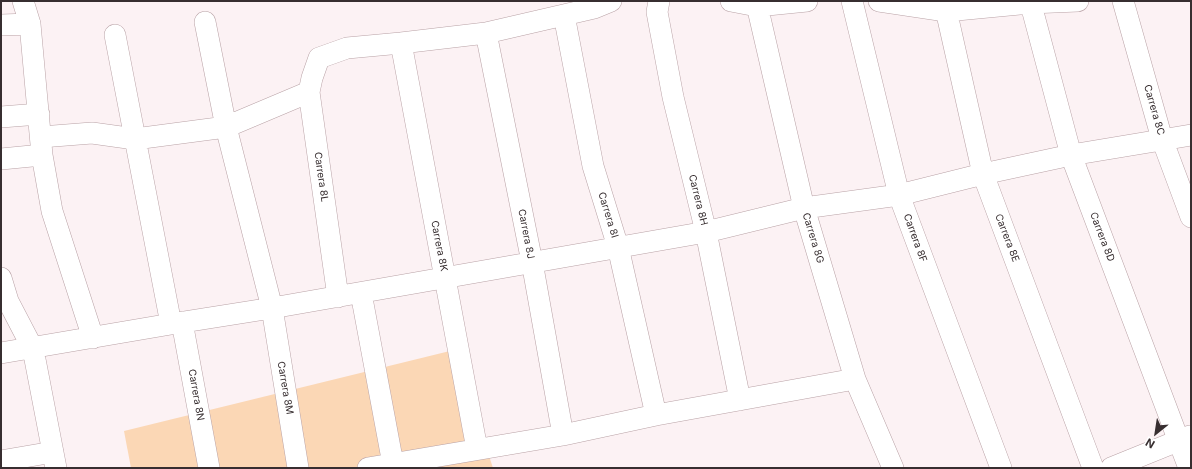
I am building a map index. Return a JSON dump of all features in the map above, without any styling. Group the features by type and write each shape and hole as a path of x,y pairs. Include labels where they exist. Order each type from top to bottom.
{"street":[{"path":"22,1 30,24 42,146 52,211 94,338"},
{"path":"401,43 486,33 594,8 611,1"},
{"name":"Carrera 8H","path":"659,1 657,12 673,97 706,232 740,400"},
{"path":"731,1 756,3 807,1"},
{"name":"Carrera 8F","path":"852,1 899,195 1001,468"},
{"path":"879,1 945,6 1078,1"},
{"name":"Carrera 8C","path":"1122,1 1162,139 1191,217"},
{"name":"Carrera 8D","path":"1030,2 1071,155 1185,438 1189,468"},
{"name":"Carrera 8G","path":"756,3 804,208 855,379 893,468"},
{"name":"Carrera 8E","path":"945,6 983,174 1093,468"},
{"name":"Carrera 8I","path":"564,15 592,166 618,247 656,415"},
{"name":"Carrera 8M","path":"204,22 226,127 272,308 298,468"},
{"path":"1,25 30,24"},
{"name":"Carrera 8J","path":"486,33 532,262 563,435"},
{"name":"Carrera 8N","path":"115,35 135,139 209,468"},
{"name":"Carrera 8L","path":"338,297 309,92 312,78 319,58 347,48 401,43"},
{"name":"Carrera 8K","path":"401,43 477,449"},
{"path":"1,159 42,146 92,133 135,139 226,127 309,92"},
{"path":"1,117 39,114"},
{"path":"1,353 33,349 177,323 338,297 706,232 804,208 899,195 983,174 1071,155 1191,135"},
{"path":"1,278 8,301 33,349 55,460 1,461"},
{"path":"361,293 393,464"},
{"path":"368,468 563,435 656,415 855,379"},
{"path":"1111,468 1185,438"}],"shaded area":[{"path":"454,350 493,468 131,468 124,431"}]}
